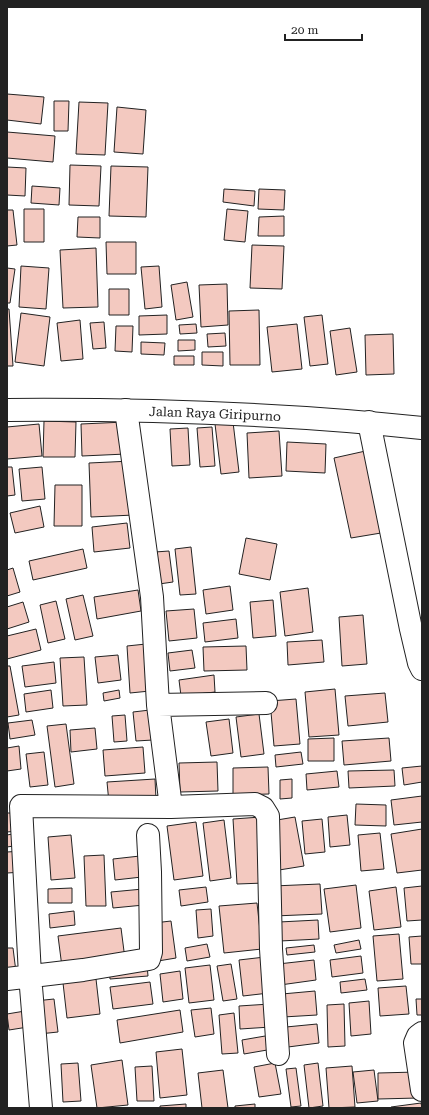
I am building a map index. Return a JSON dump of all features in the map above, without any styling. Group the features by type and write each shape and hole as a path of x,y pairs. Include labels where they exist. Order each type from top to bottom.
{"street":[{"name":"Jalan Raya Giripurno","path":"7,410 126,410 369,422 422,428"},
{"path":"126,410 152,597 158,705 171,807"},
{"path":"369,422 411,629 419,663 422,669"},
{"path":"158,705 266,703"},
{"path":"41,1108 14,807 171,807 255,804 263,808 268,816 271,949 278,1054"},
{"path":"7,979 30,975 83,970 149,959 151,952 148,835"},
{"path":"422,1033 418,1036 415,1043 422,1090"}],"building":[{"path":"7,94 44,97 41,124 7,120"},
{"path":"54,101 69,101 68,131 54,131"},
{"path":"79,102 108,103 105,155 76,154"},
{"path":"117,107 146,110 143,154 114,152"},
{"path":"7,132 55,136 53,162 7,158"},
{"path":"70,165 101,166 99,206 69,205"},
{"path":"111,166 148,167 146,217 109,216"},
{"path":"7,167 26,168 25,196 7,195"},
{"path":"32,186 60,188 59,205 31,203"},
{"path":"224,189 255,191 254,206 223,202"},
{"path":"259,189 285,190 284,210 258,209"},
{"path":"24,209 44,209 44,242 24,242"},
{"path":"227,209 248,211 245,242 224,240"},
{"path":"7,210 13,210 17,245 7,246"},
{"path":"284,216 284,236 258,236 259,217"},
{"path":"78,217 100,217 100,238 77,237"},
{"path":"106,242 136,242 136,274 107,274"},
{"path":"252,245 284,246 282,289 250,288"},
{"path":"96,248 98,307 63,308 60,250"},
{"path":"21,266 49,268 46,309 19,307"},
{"path":"159,266 162,307 145,309 141,267"},
{"path":"7,268 15,269 10,303 7,303"},
{"path":"187,282 193,317 176,320 171,285"},
{"path":"227,284 228,325 201,327 199,285"},
{"path":"109,289 129,289 129,315 109,315"},
{"path":"7,309 9,309 13,366 7,366"},
{"path":"259,310 260,365 230,365 229,311"},
{"path":"21,313 50,317 44,366 15,362"},
{"path":"167,315 167,334 139,335 139,316"},
{"path":"322,315 328,364 310,366 304,317"},
{"path":"80,320 83,359 61,361 57,323"},
{"path":"104,322 106,348 93,349 90,323"},
{"path":"196,324 197,333 180,334 179,325"},
{"path":"297,324 302,369 272,372 267,327"},
{"path":"116,326 133,326 132,352 115,351"},
{"path":"350,328 357,372 336,375 330,331"},
{"path":"225,333 226,346 208,347 207,334"},
{"path":"393,334 394,374 366,375 365,335"},
{"path":"178,340 195,340 195,350 178,351"},
{"path":"141,342 165,343 164,355 141,354"},
{"path":"202,352 223,352 223,366 202,365"},
{"path":"174,356 194,356 194,365 174,365"},
{"path":"44,421 76,422 75,457 43,457"},
{"path":"125,422 126,454 82,456 81,424"},
{"path":"233,422 239,472 221,474 215,424"},
{"path":"39,424 42,456 7,459 7,427"},
{"path":"212,427 215,466 200,467 197,428"},
{"path":"188,428 190,465 172,466 170,429"},
{"path":"279,431 282,476 249,478 247,433"},
{"path":"287,442 326,444 325,473 286,471"},
{"path":"370,450 387,532 351,538 334,458"},
{"path":"132,461 134,515 91,517 89,463"},
{"path":"7,467 12,467 15,495 7,496"},
{"path":"42,467 45,499 22,501 19,469"},
{"path":"55,485 82,485 82,526 54,526"},
{"path":"40,506 44,527 15,533 10,513"},
{"path":"127,523 130,548 94,552 92,527"},
{"path":"246,538 277,544 270,580 239,574"},
{"path":"191,547 196,594 180,595 175,549"},
{"path":"83,549 87,568 33,580 29,561"},
{"path":"169,551 173,582 159,584 155,552"},
{"path":"13,568 20,592 7,596 7,570"},
{"path":"230,586 233,610 206,614 203,590"},
{"path":"308,588 313,632 285,636 280,592"},
{"path":"138,590 141,611 97,619 94,597"},
{"path":"83,595 93,636 75,640 66,599"},
{"path":"273,600 276,636 253,638 250,602"},
{"path":"56,601 65,639 48,643 40,605"},
{"path":"23,602 29,622 7,629 7,607"},
{"path":"194,609 197,638 169,641 166,611"},
{"path":"363,615 367,664 342,666 339,617"},
{"path":"236,619 238,638 205,642 203,623"},
{"path":"36,629 41,650 7,659 7,636"},
{"path":"322,640 324,662 288,665 287,642"},
{"path":"146,644 150,691 130,693 127,646"},
{"path":"246,646 247,670 204,671 203,647"},
{"path":"192,650 195,668 170,671 168,653"},
{"path":"118,655 121,680 98,683 95,657"},
{"path":"84,657 87,705 63,706 60,658"},
{"path":"54,662 56,683 25,687 22,666"},
{"path":"7,666 10,666 19,715 7,717"},
{"path":"214,675 215,692 181,696 179,680"},
{"path":"335,689 339,735 309,737 305,692"},
{"path":"51,690 53,708 26,712 24,694"},
{"path":"119,690 120,698 104,701 103,693"},
{"path":"385,693 388,722 348,726 345,696"},
{"path":"296,699 300,744 274,746 270,701"},
{"path":"150,710 153,740 136,741 133,712"},
{"path":"259,714 264,754 241,757 236,717"},
{"path":"125,715 127,741 114,742 112,716"},
{"path":"229,719 233,753 211,756 206,722"},
{"path":"32,720 35,735 10,739 8,723"},
{"path":"66,724 74,784 55,787 47,726"},
{"path":"95,728 97,749 71,752 70,730"},
{"path":"334,738 334,761 308,761 308,739"},
{"path":"389,738 391,761 344,765 342,741"},
{"path":"19,746 21,769 7,771 7,748"},
{"path":"143,747 145,773 105,776 103,750"},
{"path":"44,752 48,785 30,787 26,754"},
{"path":"301,752 303,764 276,767 275,755"},
{"path":"217,762 218,791 180,792 179,763"},
{"path":"422,766 422,782 404,785 402,768"},
{"path":"268,767 269,794 233,795 233,768"},
{"path":"394,770 395,786 349,788 348,771"},
{"path":"337,771 339,787 307,790 306,774"},
{"path":"155,779 156,799 109,803 107,782"},
{"path":"292,779 292,798 280,799 280,780"},
{"path":"422,796 422,822 394,825 391,800"},
{"path":"356,804 386,805 386,826 355,825"},
{"path":"7,813 16,813 17,831 7,832"},
{"path":"347,815 350,845 330,847 328,817"},
{"path":"261,817 265,883 237,884 233,819"},
{"path":"295,817 304,866 279,870 271,821"},
{"path":"322,819 325,852 305,854 302,821"},
{"path":"224,820 231,878 210,881 203,823"},
{"path":"196,822 203,876 174,880 167,826"},
{"path":"422,829 422,870 397,873 391,834"},
{"path":"18,833 20,845 7,847 7,835"},
{"path":"380,833 384,869 361,871 358,835"},
{"path":"71,835 75,878 51,880 48,837"},
{"path":"22,851 23,872 7,873 7,852"},
{"path":"104,855 106,906 86,906 84,856"},
{"path":"140,856 142,877 115,880 113,859"},
{"path":"320,884 322,914 274,916 273,886"},
{"path":"356,885 361,928 330,932 324,889"},
{"path":"422,886 422,920 407,921 404,888"},
{"path":"206,887 208,902 181,906 179,890"},
{"path":"396,887 401,927 374,930 369,891"},
{"path":"72,888 72,903 48,903 48,889"},
{"path":"143,889 144,905 113,908 111,892"},
{"path":"257,903 262,949 224,953 219,906"},
{"path":"211,909 213,936 198,938 196,910"},
{"path":"74,911 75,925 50,928 49,914"},
{"path":"318,920 319,939 280,941 279,922"},
{"path":"171,921 176,958 158,961 154,923"},
{"path":"121,928 125,959 62,967 58,936"},
{"path":"399,934 403,979 377,981 373,936"},
{"path":"422,936 422,964 411,964 409,937"},
{"path":"359,940 361,949 336,953 334,945"},
{"path":"207,944 210,957 187,961 185,948"},
{"path":"314,945 315,952 287,955 286,948"},
{"path":"7,948 13,948 16,972 7,973"},
{"path":"361,956 363,973 332,977 330,960"},
{"path":"265,957 269,993 243,996 239,960"},
{"path":"314,960 316,980 280,985 278,964"},
{"path":"231,964 237,999 223,1001 217,966"},
{"path":"147,965 148,976 110,979 109,968"},
{"path":"210,965 214,1000 189,1003 185,968"},
{"path":"180,971 183,999 163,1002 160,974"},
{"path":"96,979 100,1014 67,1018 63,983"},
{"path":"365,979 367,990 341,993 340,982"},
{"path":"150,982 153,1004 113,1009 110,987"},
{"path":"406,986 409,1014 380,1016 378,988"},
{"path":"315,991 317,1015 283,1017 282,994"},
{"path":"54,999 58,1032 39,1034 35,1001"},
{"path":"416,999 422,999 422,1015 417,1015"},
{"path":"369,1001 371,1034 351,1036 349,1003"},
{"path":"270,1004 271,1027 240,1029 239,1006"},
{"path":"344,1004 345,1046 328,1047 327,1005"},
{"path":"211,1008 214,1034 195,1037 191,1010"},
{"path":"180,1010 183,1032 120,1043 117,1020"},
{"path":"25,1011 28,1027 9,1030 7,1014"},
{"path":"234,1013 238,1053 222,1054 219,1015"},
{"path":"317,1024 319,1043 288,1047 286,1027"},
{"path":"271,1035 273,1049 244,1054 242,1040"},
{"path":"182,1049 187,1095 160,1098 156,1052"},
{"path":"122,1060 128,1105 97,1108 91,1065"},
{"path":"78,1063 81,1101 63,1102 61,1064"},
{"path":"275,1063 281,1094 259,1097 254,1067"},
{"path":"318,1063 323,1106 309,1108 304,1065"},
{"path":"152,1066 154,1101 137,1101 135,1067"},
{"path":"352,1066 355,1107 329,1108 326,1068"},
{"path":"296,1068 301,1106 291,1107 286,1069"},
{"path":"223,1070 228,1108 202,1108 198,1073"},
{"path":"374,1070 378,1101 357,1103 353,1072"},
{"path":"417,1072 418,1098 378,1099 378,1073"},
{"path":"421,1103 422,1108 391,1108 391,1107"},
{"path":"186,1104 186,1108 160,1108 160,1106"},
{"path":"255,1104 255,1108 235,1108 235,1106"}]}
